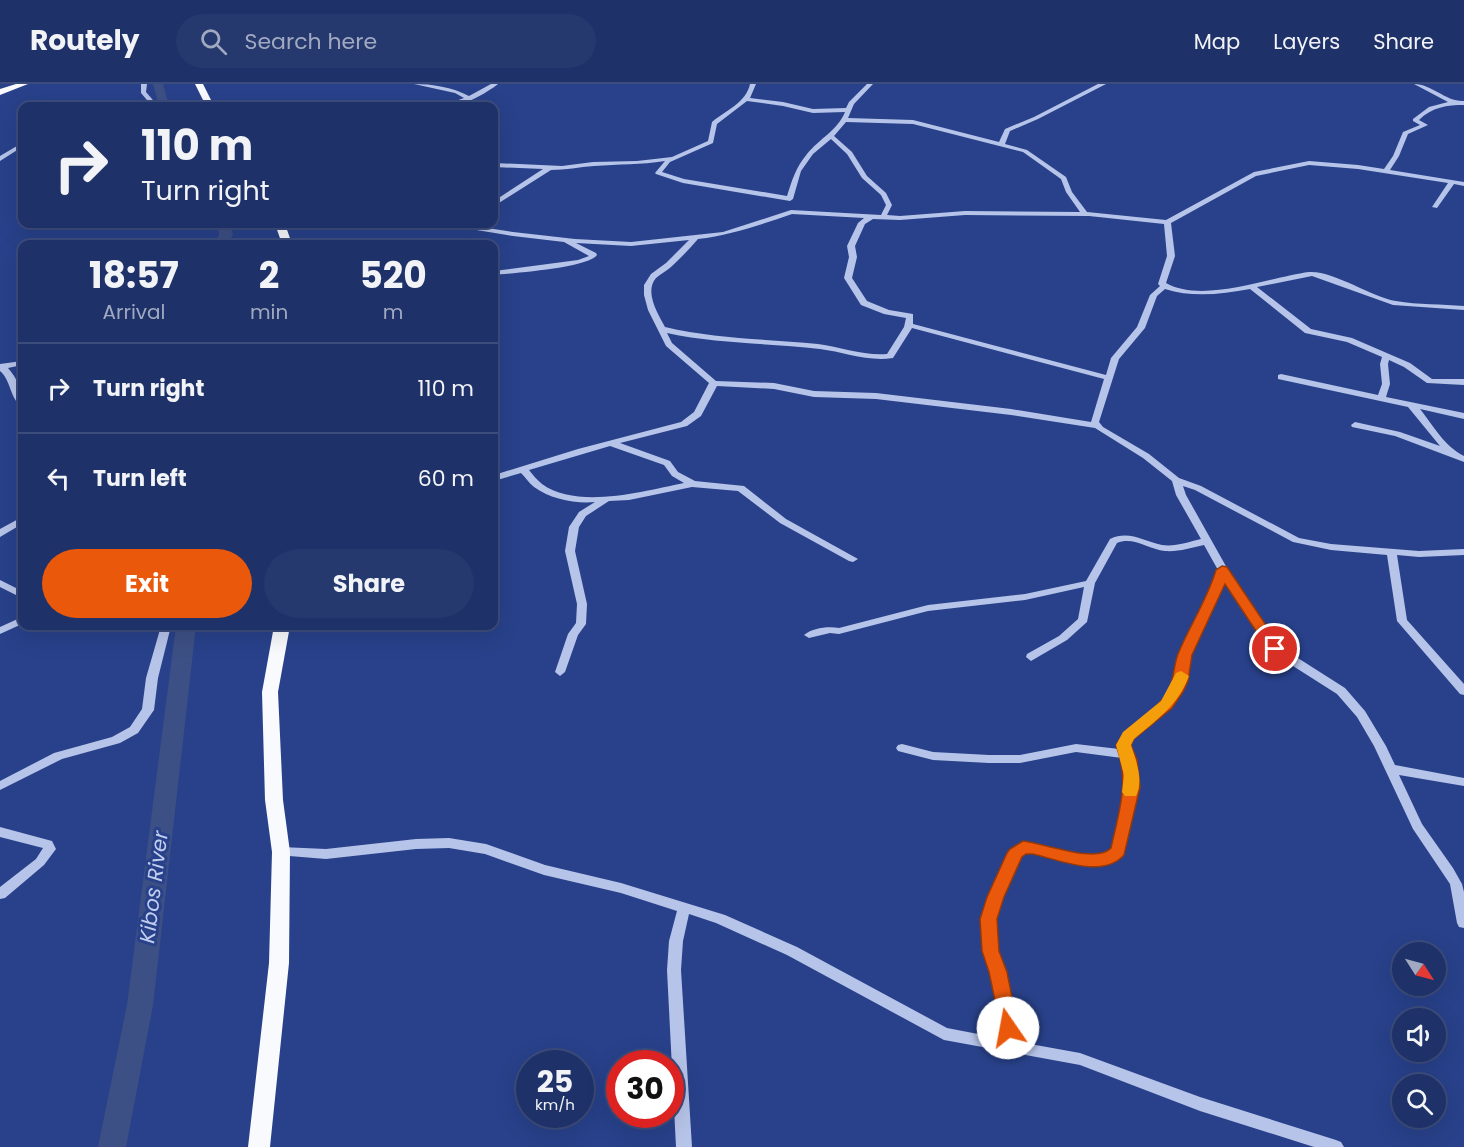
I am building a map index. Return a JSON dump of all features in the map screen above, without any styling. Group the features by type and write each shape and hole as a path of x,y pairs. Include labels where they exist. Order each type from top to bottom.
{"main road":[{"path":"0,92 24,84"},
{"path":"199,84 208,102"},
{"path":"259,1147 279,963 281,852 273,789 270,692 281,630"}],"street":[{"path":"144,84 143,92 151,102"},
{"path":"417,84 457,92 469,98"},
{"path":"457,102 495,84"},
{"path":"753,84 753,91 736,109 714,123 711,142 677,157 663,165 658,172 683,181 788,199 792,197 798,171 811,153 831,136 848,110 870,84"},
{"path":"1001,145 1007,130 1103,84"},
{"path":"1417,84 1464,106"},
{"path":"745,99 813,111 848,110"},
{"path":"1386,172 1396,156 1405,133 1425,125 1415,120 1420,114 1428,109 1454,103"},
{"path":"843,120 913,122 1025,151 1060,175 1085,214"},
{"path":"831,136 850,153 864,177 884,194 889,205 883,217"},
{"path":"0,159 18,148"},
{"path":"498,165 549,168 637,163 677,157"},
{"path":"482,228 565,240 631,244 695,238 746,228 791,212 883,217 965,213 1085,214 1167,222 1257,173 1315,163 1464,184"},
{"path":"498,201 549,168"},
{"path":"1435,207 1452,182"},
{"path":"663,329 694,336 845,350 877,357 890,356 908,327 910,316 887,312 864,303 848,278 854,257 851,246 862,223 872,216"},
{"path":"1164,286 1163,279 1171,256 1167,222"},
{"path":"695,238 669,265 654,276 648,285 652,310 669,344 714,383 774,386 814,394 857,394 951,404 1096,426 1146,456 1176,480 1198,488 1296,540 1331,547 1419,554 1464,552"},
{"path":"498,272 579,262 592,257 593,255 565,240"},
{"path":"1164,286 1200,293 1253,288 1312,274 1393,303 1464,308"},
{"path":"1096,426 1095,422 1115,358 1141,328 1154,295 1164,286"},
{"path":"1253,288 1304,329 1342,338 1387,356 1407,365 1430,381 1464,382"},
{"path":"914,326 1109,378"},
{"path":"1381,399 1386,384 1383,366 1387,356"},
{"path":"0,367 18,364"},
{"path":"0,367 7,370 11,376 18,397"},
{"path":"1281,377 1464,416"},
{"path":"498,477 691,421 698,414 714,383"},
{"path":"1410,404 1422,415 1450,453"},
{"path":"1355,425 1397,434 1464,459"},
{"path":"610,443 667,463 675,474 693,484"},
{"path":"522,469 539,486 561,496 605,500 693,484 741,488 783,521 853,559"},
{"path":"1176,480 1181,495 1222,570 1275,649 1341,691 1361,714 1391,769 1417,826 1449,871 1456,885 1464,923"},
{"path":"560,672 573,634 581,624 582,604 570,550 574,527 582,514 605,500"},
{"path":"0,534 18,522"},
{"path":"1031,657 1063,638 1083,620 1090,583 1101,559 1113,541 1120,537 1165,548 1206,541"},
{"path":"1392,552 1402,621 1464,692"},
{"path":"1013,1047 998,972 990,951 989,919 995,897 1015,853 1023,847 1090,861 1112,858 1118,851 1132,787 1128,754 1124,745 1128,736 1167,704 1176,692 1185,655 1217,590 1222,570"},
{"path":"0,583 18,593"},
{"path":"809,635 830,630 838,631 928,608 1025,597 1090,583"},
{"path":"0,631 18,622"},
{"path":"0,786 58,756 116,740 134,730 148,710 152,678 165,630"},
{"path":"903,748 933,756 989,759 1020,759 1076,748 1128,754"},
{"path":"1391,769 1464,782"},
{"path":"0,832 41,841 48,844 50,849 40,862 0,894"},
{"path":"281,852 326,854 416,843 449,843 486,849 544,870 621,888 720,919 792,951 944,1034 1080,1059 1200,1104 1336,1147"},
{"path":"684,908 676,941 674,970 684,1147"}],"waterway":[{"name":"Kibos River","path":"158,84 163,102"},
{"name":"Kibos River","path":"223,240 226,235 225,228"},
{"name":"Kibos River","path":"112,1147 140,1005 186,630"}],"slow traffic":[{"path":"1130,792 1132,775 1124,745 1128,736 1167,704 1176,692 1181,676"}],"route":[{"path":"1008,1028 998,972 990,951 989,919 995,897 1015,853 1023,847 1090,861 1103,861 1112,858 1118,851 1132,787 1132,775 1124,745 1128,736 1154,716 1176,692 1185,655 1217,590 1222,570 1275,649"}]}
